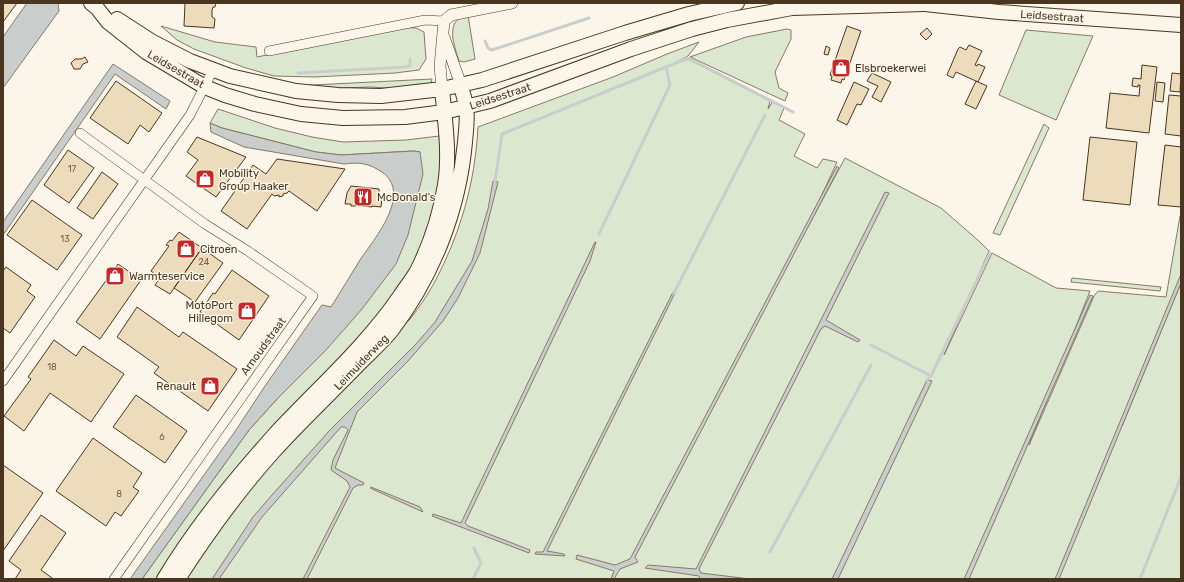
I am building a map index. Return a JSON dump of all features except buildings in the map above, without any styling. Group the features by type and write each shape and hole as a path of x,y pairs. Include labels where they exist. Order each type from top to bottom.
{"main road":[{"name":"Leidsestraat","path":"94,6 190,61 230,76 296,91 338,95 381,96 442,89 484,79 660,23 704,10 737,3"},
{"name":"Leidsestraat","path":"94,6 108,22 146,52 205,87 255,104 301,114 343,118 405,117 444,112 466,107 497,98 631,49 692,29 727,20 792,8 917,4 999,12 1181,25"},
{"name":"Leimuiderweg","path":"178,579 216,523 243,488 274,451 391,331 420,287 437,253 450,221 459,185 464,152 466,107 461,85"},
{"name":"Leimuiderweg","path":"164,579 184,546 226,490 278,432 371,334 416,272 438,218 445,185 447,162 442,89"}],"street":[{"path":"269,51 425,20 444,21 452,16 512,3"},
{"path":"442,89 440,66 444,21"},
{"name":"Leidsestraat","path":"442,32 461,85"},
{"path":"3,380 190,115 213,70"},
{"name":"Arnoudstraat","path":"80,133 205,224 248,251 313,296 114,579"}],"green space":[{"path":"468,15 475,59 464,62 459,61 453,40 453,27 461,17"},
{"path":"161,26 215,42 256,47 257,57 398,27 416,28 424,32 426,59 419,70 395,73 314,77 274,76 246,68 194,49 177,40"},
{"path":"787,29 791,30 791,39 775,72 779,88 788,93 785,101 690,57 746,37"},
{"path":"1026,30 1093,36 1056,120 999,95"},
{"path":"699,42 688,56 671,65 688,59 770,101 768,109 773,101 784,108 779,120 805,134 794,156 817,168 823,159 837,162 803,236 845,158 941,208 989,251 944,355 992,253 1056,288 1090,291 1029,445 1094,296 1098,291 1166,297 1181,216 1181,275 1122,426 1181,283 1181,579 182,579 245,489 411,318 426,297 443,266 464,209 474,169 478,127 613,77"},
{"path":"432,79 431,84 413,90 371,87 342,88 293,86"},
{"path":"218,109 275,128 312,137 343,142 406,140 439,136 442,151 440,185 424,248 398,294 161,579 142,579 249,430 278,398 326,350 420,152 413,151 341,155 316,152 222,128 210,123"},
{"path":"1044,124 1049,128 1000,235 993,233"},
{"path":"1072,278 1161,287 1160,291 1071,282"}],"shaded area":[{"path":"27,3 58,3 59,11 3,88 3,37"},
{"path":"113,64 170,101 166,109 115,74 3,235 3,222"},
{"path":"210,123 222,128 316,152 341,155 414,151 420,152 423,174 408,235 396,264 362,309 326,350 278,398 249,430 142,579 130,579 236,430 322,305 331,307 381,229 392,204 394,192 391,181 382,172 368,165 359,163 344,164 244,147 211,132"},
{"path":"837,166 839,168 635,557 638,562 620,569 614,579 611,579 614,571 576,559 577,555 615,565 630,559"},
{"path":"493,181 498,182 480,253 458,298 443,321 408,361 357,412 335,468 364,483 363,485 358,485 353,488 307,579 303,579 350,487 347,481 331,470 333,460 348,430 345,427 341,427 262,517 219,579 212,579 253,517 272,495 330,430 417,343 435,322 472,261 488,209"},
{"path":"885,192 889,193 826,320 860,340 858,342 825,326 821,329 699,569 701,573 750,579 700,579 699,576 645,568 648,565 696,569"},
{"path":"595,242 590,261 465,523 468,526 530,550 529,553 432,516 433,514 461,523"},
{"path":"1181,274 1181,283 1059,579 1055,579"},
{"path":"673,292 675,293 547,551 564,554 565,556 535,554 536,552 543,552"},
{"path":"1090,295 1093,296 969,579 964,579"},
{"path":"927,380 932,381 838,579 832,579"},
{"path":"371,487 420,507 423,512 370,488"}],"waterway":[{"path":"485,41 488,48 491,50 589,18"},
{"path":"495,181 502,134 688,58 793,112"},
{"path":"298,73 404,67 410,66 410,59"},
{"path":"599,234 670,85 666,67"},
{"path":"674,293 765,115"},
{"path":"927,380 931,376 990,253"},
{"path":"871,345 931,376"},
{"path":"770,552 871,365"},
{"path":"1140,579 1181,477"},
{"path":"473,579 481,563 474,548"}],"place":[{"name":"Elsbroekerwei","path":"841,68"},
{"name":"Mobility Group Haaker","path":"205,179"},
{"name":"McDonald's","path":"363,197"},
{"name":"Citroen","path":"186,249"},
{"name":"Warmteservice","path":"115,276"},
{"name":"MotoPort Hillegom","path":"247,311"},
{"name":"Renault","path":"210,386"}]}
